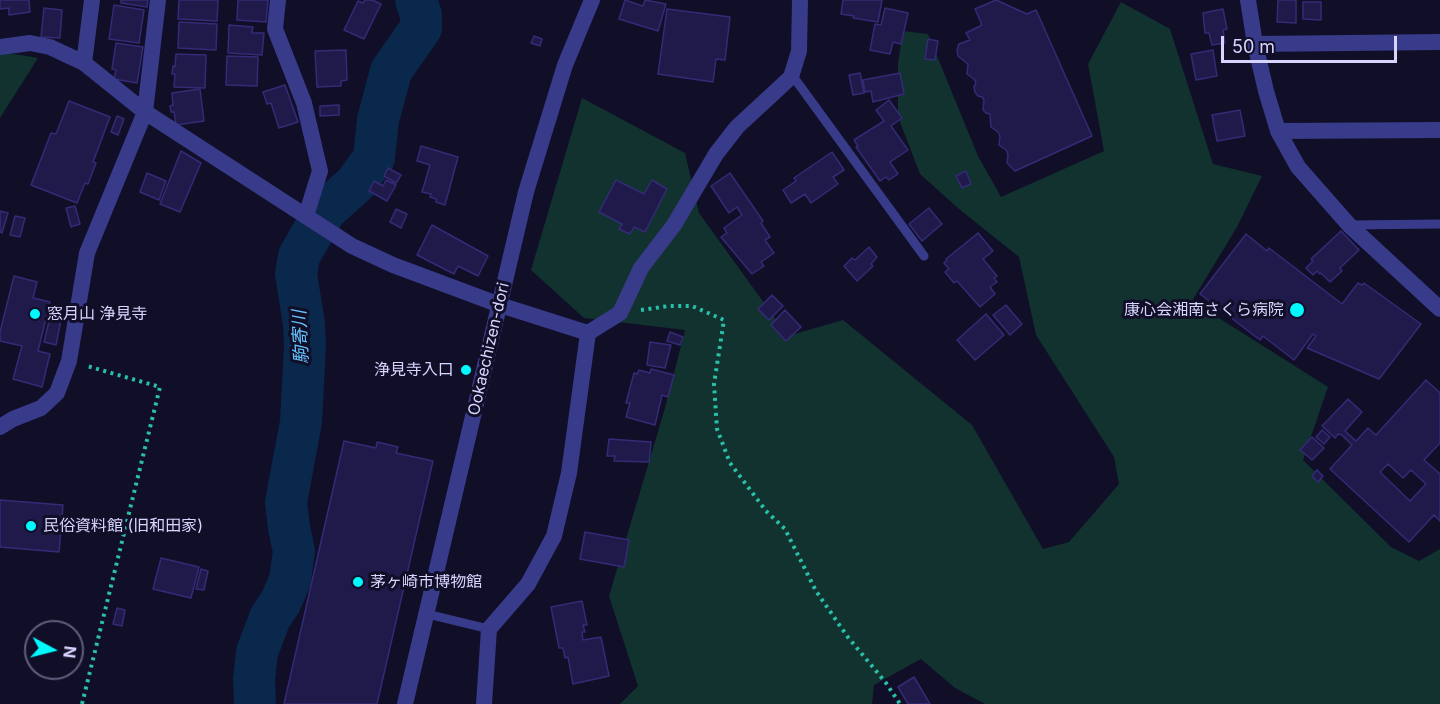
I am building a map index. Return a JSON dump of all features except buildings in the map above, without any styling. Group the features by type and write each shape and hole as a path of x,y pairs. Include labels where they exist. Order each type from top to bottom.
{"street":[{"path":"84,63 92,0"},
{"path":"0,427 41,408 57,393 69,361 87,253 145,112 158,0"},
{"path":"278,0 275,29 304,103 320,171 313,221"},
{"name":"Ookaechizen-dori","path":"405,704 526,192 565,65 591,0"},
{"path":"588,333 620,313 641,268 674,225 716,154 737,127 792,75 799,51 800,0"},
{"path":"1248,0 1254,44 1278,131 1298,167 1349,225 1440,309"},
{"path":"1254,44 1440,42"},
{"path":"0,47 30,43 50,47 84,63 145,112 352,246 393,265 588,333"},
{"path":"1278,131 1440,130"},
{"path":"484,704 489,629 528,584 554,536 569,472 588,333"}],"lane":[{"path":"792,75 924,256"},
{"path":"1349,225 1440,224"},
{"path":"427,614 489,629"}],"path":[{"path":"620,313 669,306 692,306 724,320 714,384 717,429 730,463 766,511 785,529 816,591 847,636 886,683 900,704"},
{"path":"69,361 160,387 82,704"}],"green space":[{"path":"1121,2 1170,29 1213,164 1262,176 1237,227 1192,301 1328,387 1303,460 1391,547 1419,561 1440,549 1440,704 985,704 955,688 921,659 874,685 872,704 620,704 638,686 609,596 665,408 685,330 584,318 531,270 582,98 685,153 699,213 788,336 843,320 972,425 1043,549 1069,542 1119,484 1114,457 1036,335 1019,257 920,174 898,117 898,63 903,31 928,34 978,156 1001,197 1104,151 1088,64"},
{"path":"8,53 38,58 0,118 0,55"}],"waterway":[{"name":"駒寄川","path":"255,704 254,679 257,652 270,618 281,601 290,580 294,551 286,502 301,422 305,346 296,274 299,256 325,211 356,183 374,158 378,120 391,71 421,28 421,15 416,0"}],"place":[{"name":"康心会湘南さくら病院","path":"1297,310"},
{"name":"窓月山 浄見寺","path":"35,314"},
{"name":"浄見寺入口","path":"466,370"},
{"name":"民俗資料館 (旧和田家)","path":"31,526"},
{"name":"茅ヶ崎市博物館","path":"358,582"}]}
